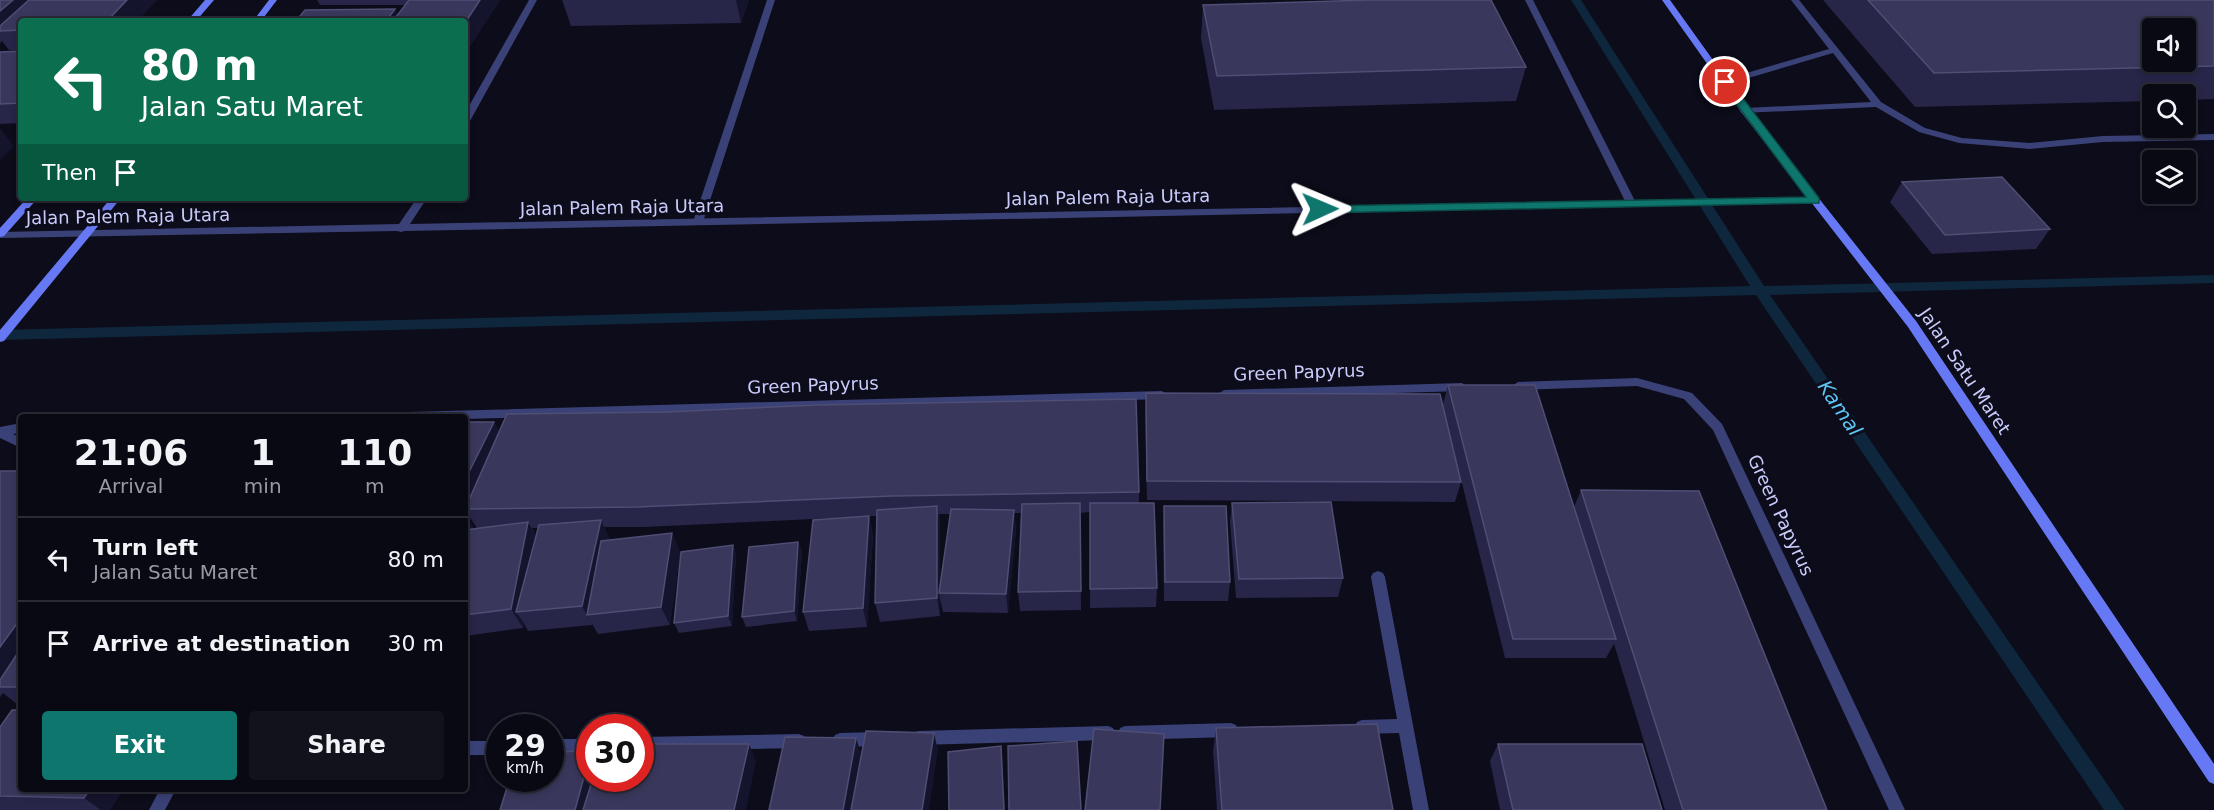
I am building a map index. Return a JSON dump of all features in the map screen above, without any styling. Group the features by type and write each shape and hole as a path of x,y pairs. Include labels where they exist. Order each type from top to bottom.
{"street":[{"path":"194,18 210,0"},
{"path":"259,18 273,0"},
{"path":"468,116 533,0"},
{"path":"698,222 771,0"},
{"path":"1529,0 1632,203"},
{"name":"Jalan Satu Maret","path":"1666,0 1745,111 1912,324 2214,777"},
{"path":"1795,0 1878,104 1922,130 1962,141 2030,146 2103,139 2214,137"},
{"path":"1725,82 1835,50"},
{"path":"1745,111 1878,104"},
{"path":"0,235 30,201"},
{"path":"0,338 114,201"},
{"path":"401,229 420,201"},
{"name":"Jalan Palem Raja Utara","path":"0,235 1815,201"},
{"name":"Green Papyrus","path":"1506,386 1637,382 1688,396 1719,428 1898,810"},
{"name":"Green Papyrus","path":"1207,394 1470,387"},
{"name":"Green Papyrus","path":"468,414 1171,395"},
{"path":"0,433 18,429"},
{"path":"0,433 18,442"},
{"path":"1378,577 1421,810"},
{"path":"1346,728 1406,726"},
{"path":"654,744 1251,730"},
{"path":"468,748 486,748"},
{"path":"158,810 167,792"}],"building":[{"path":"0,0 13,0 0,11"},
{"path":"29,0 127,0 110,18 18,18 18,30 0,31 0,26"},
{"path":"409,0 480,0 468,18 395,18"},
{"path":"1369,0 1491,0 1526,67 1217,76 1203,5"},
{"path":"1868,0 2214,0 2214,66 2196,66 2196,18 2142,18 2142,68 1934,73"},
{"path":"395,9 388,18 298,18 305,10"},
{"path":"18,51 18,103 0,104 0,52"},
{"path":"2002,177 2050,229 1945,235 1902,182"},
{"path":"1448,385 1535,385 1616,639 1513,639"},
{"path":"1146,393 1440,394 1461,482 1147,481"},
{"path":"1136,399 1139,492 892,496 637,507 468,509 468,502 507,414 667,412 817,405"},
{"path":"468,422 494,422 468,474"},
{"path":"0,471 18,471 18,622 0,647"},
{"path":"1581,490 1699,491 1827,810 1683,810"},
{"path":"1331,502 1343,578 1239,579 1232,503"},
{"path":"1080,503 1081,591 1018,592 1022,504"},
{"path":"1090,503 1154,503 1157,588 1090,589"},
{"path":"937,506 937,598 875,603 877,510"},
{"path":"1164,506 1226,506 1230,582 1165,582"},
{"path":"951,509 1014,510 1006,594 939,593"},
{"path":"869,516 863,608 803,612 813,520"},
{"path":"601,520 582,606 516,612 539,525"},
{"path":"528,522 511,609 468,615 468,530"},
{"path":"672,533 661,607 587,615 601,541"},
{"path":"798,542 794,611 742,617 749,547"},
{"path":"733,545 728,616 674,623 681,552"},
{"path":"18,653 18,687 0,687 0,680"},
{"path":"12,710 18,710 18,792 88,792 84,798 0,796 0,727"},
{"path":"1377,724 1393,810 1222,810 1216,728"},
{"path":"1094,729 1164,734 1160,810 1085,810"},
{"path":"866,731 934,733 922,810 851,810"},
{"path":"785,737 856,738 843,810 769,810"},
{"path":"1077,741 1081,810 1009,810 1008,746"},
{"path":"654,744 749,744 734,810 583,810 589,792 654,792"},
{"path":"1498,744 1642,744 1662,810 1513,810"},
{"path":"1001,746 1004,810 949,810 948,752"},
{"path":"576,751 576,792 580,792 575,810 500,810 506,792 564,792 564,752"}],"waterway":[{"name":"Kamal","path":"1576,0 1760,290"},
{"path":"1760,290 2214,279"},
{"path":"0,335 1760,290"},
{"name":"Kamal","path":"1760,290 2115,810"}],"route":[{"path":"1320,209 1815,201 1725,82"}]}
